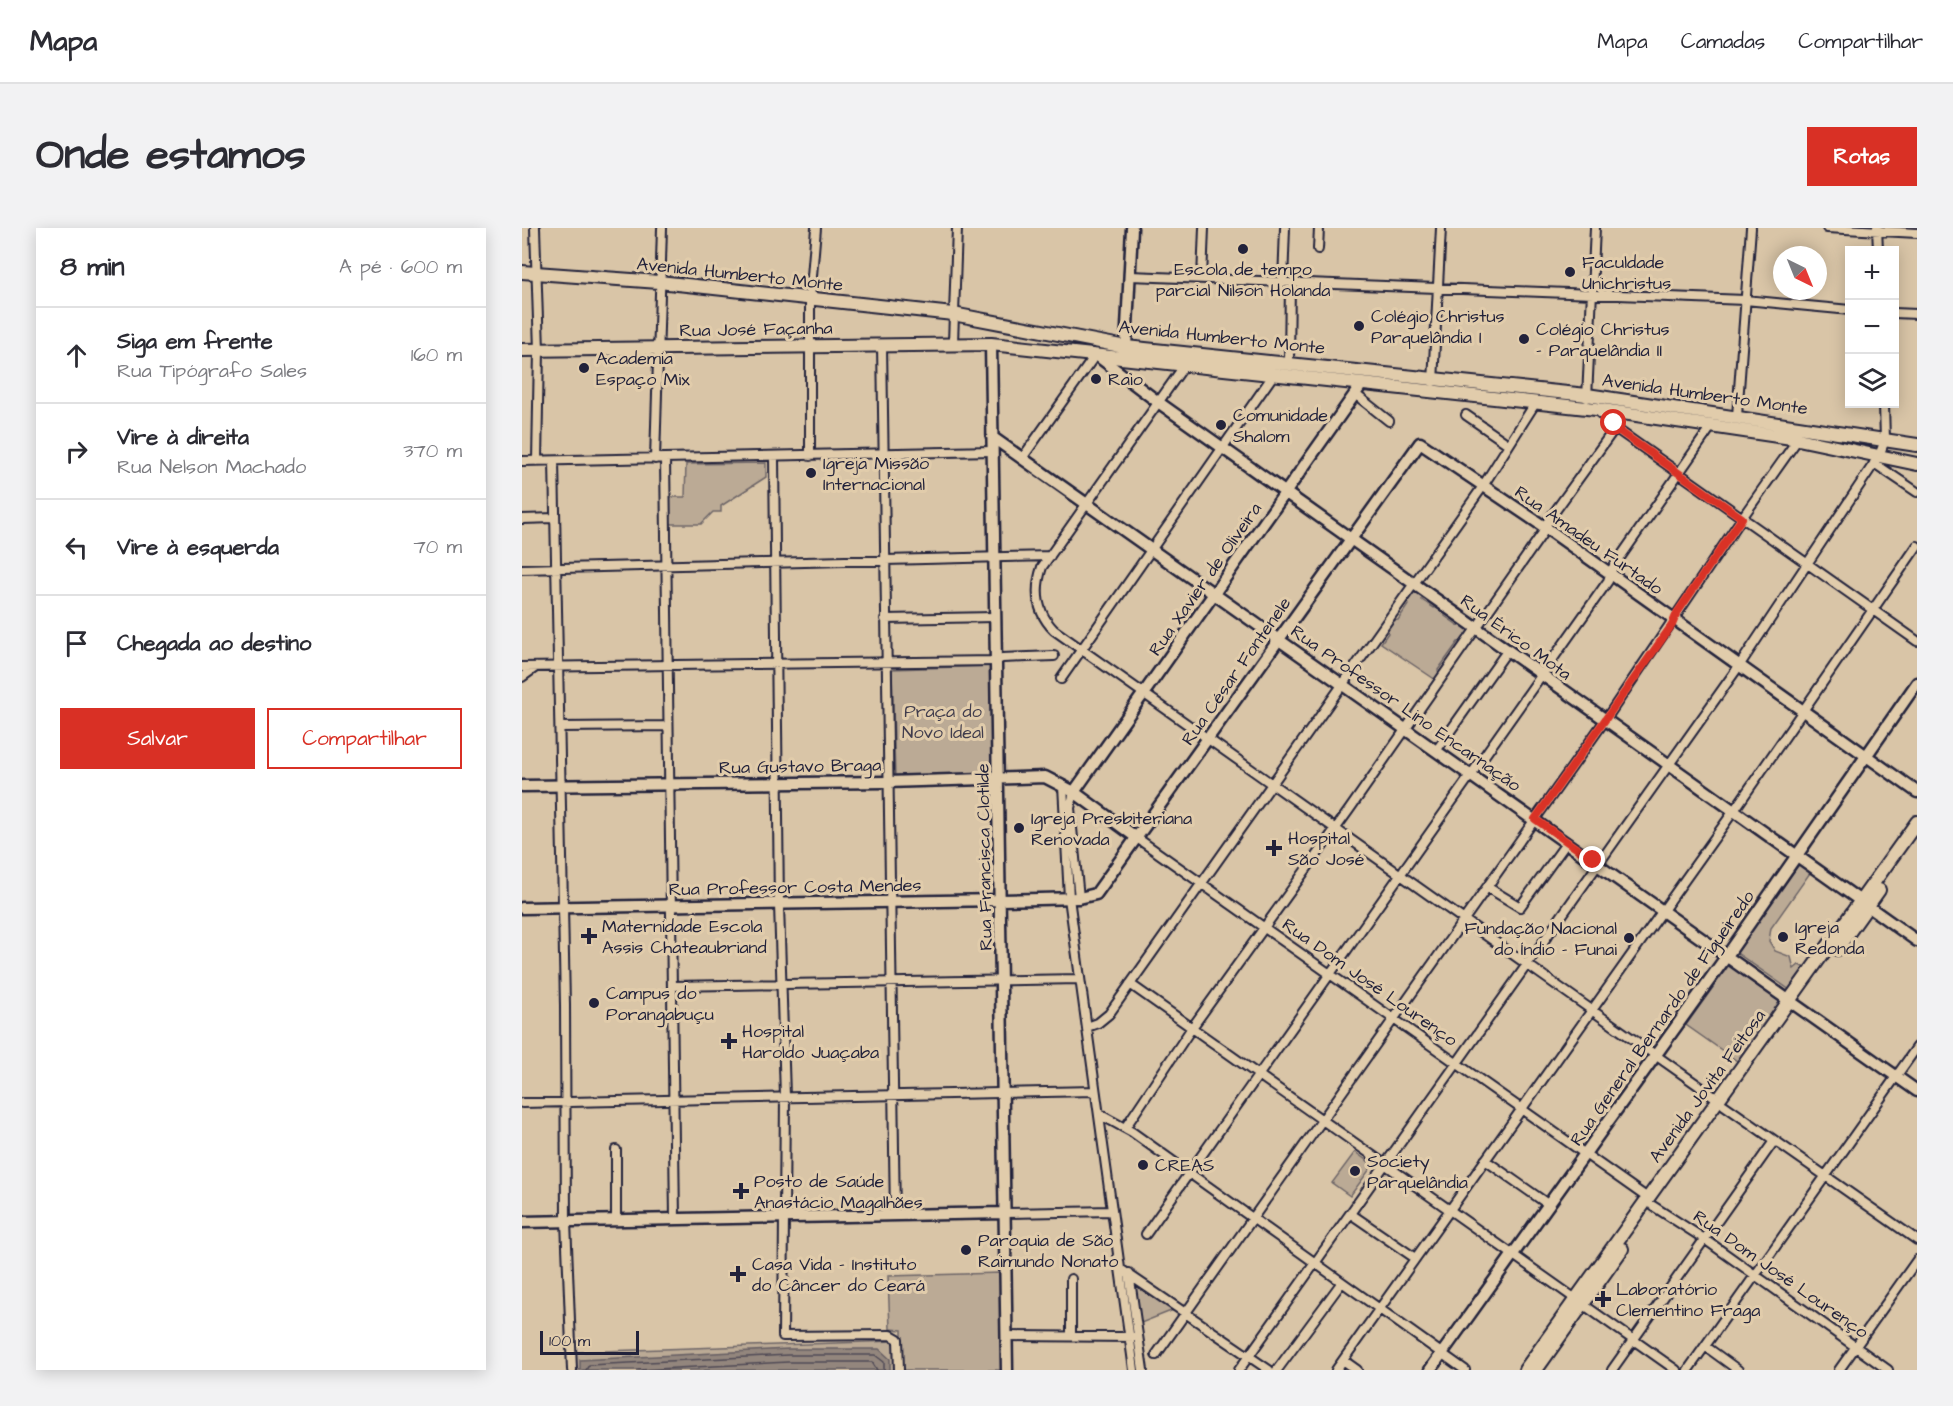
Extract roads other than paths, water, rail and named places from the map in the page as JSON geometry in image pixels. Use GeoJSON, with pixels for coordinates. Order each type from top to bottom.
{"type":"FeatureCollection","features":[{"type":"Feature","properties":{"kind":"main road","name":"Avenida Humberto Monte"},"geometry":{"type":"LineString","coordinates":[[528,272],[659,282],[953,314],[1126,347],[1433,377],[1590,404],[1617,412],[1798,440],[1876,460],[1917,464]]}},
{"type":"Feature","properties":{"kind":"main road","name":"Avenida Humberto Monte"},"geometry":{"type":"LineString","coordinates":[[991,344],[1096,357],[1274,374],[1358,389],[1433,392],[1536,402],[1737,416],[1917,445]]}},
{"type":"Feature","properties":{"kind":"main road","name":"Rua José Façanha"},"geometry":{"type":"LineString","coordinates":[[522,350],[991,344]]}},
{"type":"Feature","properties":{"kind":"main road","name":"Avenida Jovita Feitosa"},"geometry":{"type":"LineString","coordinates":[[1864,905],[1917,822]]}},
{"type":"Feature","properties":{"kind":"main road","name":"Avenida Jovita Feitosa"},"geometry":{"type":"LineString","coordinates":[[1525,1370],[1579,1301],[1864,905],[1917,835]]}},
{"type":"Feature","properties":{"kind":"main road","name":"Avenida Jovita Feitosa"},"geometry":{"type":"LineString","coordinates":[[1536,1370],[1579,1301]]}},
{"type":"Feature","properties":{"kind":"street"},"geometry":{"type":"LineString","coordinates":[[535,228],[528,272],[539,350],[537,461]]}},
{"type":"Feature","properties":{"kind":"street"},"geometry":{"type":"LineString","coordinates":[[655,459],[662,228]]}},
{"type":"Feature","properties":{"kind":"street"},"geometry":{"type":"LineString","coordinates":[[810,456],[810,300],[816,228]]}},
{"type":"Feature","properties":{"kind":"street"},"geometry":{"type":"LineString","coordinates":[[953,343],[957,228]]}},
{"type":"Feature","properties":{"kind":"street"},"geometry":{"type":"LineString","coordinates":[[1126,347],[1132,228]]}},
{"type":"Feature","properties":{"kind":"street"},"geometry":{"type":"LineString","coordinates":[[1202,278],[1204,228]]}},
{"type":"Feature","properties":{"kind":"street"},"geometry":{"type":"LineString","coordinates":[[1286,228],[1289,362]]}},
{"type":"Feature","properties":{"kind":"street"},"geometry":{"type":"LineString","coordinates":[[1318,228],[1318,249]]}},
{"type":"Feature","properties":{"kind":"street"},"geometry":{"type":"LineString","coordinates":[[1433,392],[1441,228]]}},
{"type":"Feature","properties":{"kind":"street"},"geometry":{"type":"LineString","coordinates":[[1595,228],[1591,295],[1590,404],[1615,428],[1917,641]]}},
{"type":"Feature","properties":{"kind":"street"},"geometry":{"type":"LineString","coordinates":[[1737,416],[1751,228]]}},
{"type":"Feature","properties":{"kind":"street"},"geometry":{"type":"LineString","coordinates":[[1827,228],[1917,233]]}},
{"type":"Feature","properties":{"kind":"street"},"geometry":{"type":"LineString","coordinates":[[1877,229],[1878,246]]}},
{"type":"Feature","properties":{"kind":"street"},"geometry":{"type":"LineString","coordinates":[[1130,276],[1745,300],[1845,310]]}},
{"type":"Feature","properties":{"kind":"street"},"geometry":{"type":"LineString","coordinates":[[1899,313],[1917,314]]}},
{"type":"Feature","properties":{"kind":"street"},"geometry":{"type":"LineString","coordinates":[[882,344],[895,1216]]}},
{"type":"Feature","properties":{"kind":"street","name":"Rua Francisca Clotilde"},"geometry":{"type":"LineString","coordinates":[[991,344],[1003,980],[1007,1370]]}},
{"type":"Feature","properties":{"kind":"street"},"geometry":{"type":"LineString","coordinates":[[1023,457],[1096,357]]}},
{"type":"Feature","properties":{"kind":"street","name":"Rua Érico Mota"},"geometry":{"type":"LineString","coordinates":[[1096,357],[1917,941]]}},
{"type":"Feature","properties":{"kind":"street"},"geometry":{"type":"LineString","coordinates":[[1184,366],[1041,567],[1038,579],[1040,612],[1053,630],[1917,1240]]}},
{"type":"Feature","properties":{"kind":"street"},"geometry":{"type":"LineString","coordinates":[[1061,679],[1274,374]]}},
{"type":"Feature","properties":{"kind":"street"},"geometry":{"type":"LineString","coordinates":[[1358,389],[1389,421]]}},
{"type":"Feature","properties":{"kind":"street","name":"Rua Xavier de Oliveira"},"geometry":{"type":"LineString","coordinates":[[1074,792],[1358,389]]}},
{"type":"Feature","properties":{"kind":"street"},"geometry":{"type":"LineString","coordinates":[[1087,1027],[1104,1019],[1130,984],[1414,584],[1483,485],[1536,402]]}},
{"type":"Feature","properties":{"kind":"street"},"geometry":{"type":"LineString","coordinates":[[1239,1370],[1670,766],[1808,564],[1876,460],[1885,440],[1884,408]]}},
{"type":"Feature","properties":{"kind":"street"},"geometry":{"type":"LineString","coordinates":[[1125,1128],[1191,1029],[1336,829],[1615,428],[1617,412]]}},
{"type":"Feature","properties":{"kind":"street"},"geometry":{"type":"LineString","coordinates":[[1466,415],[1508,444]]}},
{"type":"Feature","properties":{"kind":"street"},"geometry":{"type":"LineString","coordinates":[[1146,1234],[1541,675],[1711,427]]}},
{"type":"Feature","properties":{"kind":"street","name":"Rua Professor Lino Encarnação"},"geometry":{"type":"LineString","coordinates":[[992,437],[1917,1091]]}},
{"type":"Feature","properties":{"kind":"street"},"geometry":{"type":"LineString","coordinates":[[1156,1355],[1392,1018],[1605,720],[1742,518],[1798,440]]}},
{"type":"Feature","properties":{"kind":"street","name":"Rua Amadeu Furtado"},"geometry":{"type":"LineString","coordinates":[[1418,444],[1424,444],[1544,527],[1917,792]]}},
{"type":"Feature","properties":{"kind":"street","name":"Rua César Fontenele"},"geometry":{"type":"LineString","coordinates":[[1074,898],[1092,897],[1101,891],[1349,538],[1418,444]]}},
{"type":"Feature","properties":{"kind":"street"},"geometry":{"type":"LineString","coordinates":[[522,461],[774,458],[993,451]]}},
{"type":"Feature","properties":{"kind":"street"},"geometry":{"type":"LineString","coordinates":[[774,458],[779,905],[785,1096],[783,1336],[895,1336],[899,1344],[899,1370]]}},
{"type":"Feature","properties":{"kind":"street"},"geometry":{"type":"LineString","coordinates":[[665,459],[670,905],[676,1099],[675,1219]]}},
{"type":"Feature","properties":{"kind":"street"},"geometry":{"type":"LineString","coordinates":[[1876,460],[1917,492]]}},
{"type":"Feature","properties":{"kind":"street"},"geometry":{"type":"LineString","coordinates":[[554,461],[560,666],[566,1221],[572,1370]]}},
{"type":"Feature","properties":{"kind":"street"},"geometry":{"type":"LineString","coordinates":[[522,519],[555,518]]}},
{"type":"Feature","properties":{"kind":"street"},"geometry":{"type":"LineString","coordinates":[[1336,1370],[1733,812],[1917,546]]}},
{"type":"Feature","properties":{"kind":"street"},"geometry":{"type":"LineString","coordinates":[[522,569],[1050,556]]}},
{"type":"Feature","properties":{"kind":"street"},"geometry":{"type":"LineString","coordinates":[[885,620],[995,617]]}},
{"type":"Feature","properties":{"kind":"street"},"geometry":{"type":"LineString","coordinates":[[1436,751],[1507,651]]}},
{"type":"Feature","properties":{"kind":"street"},"geometry":{"type":"LineString","coordinates":[[522,667],[667,667],[996,661],[1002,658],[1054,656]]}},
{"type":"Feature","properties":{"kind":"street"},"geometry":{"type":"LineString","coordinates":[[522,677],[536,667]]}},
{"type":"Feature","properties":{"kind":"street","name":"Rua General Bernardo de Figueiredo"},"geometry":{"type":"LineString","coordinates":[[1430,1370],[1727,956],[1917,682]]}},
{"type":"Feature","properties":{"kind":"street"},"geometry":{"type":"LineString","coordinates":[[560,727],[667,726]]}},
{"type":"Feature","properties":{"kind":"street","name":"Rua Gustavo Braga"},"geometry":{"type":"LineString","coordinates":[[522,786],[778,784],[1046,777],[1074,792]]}},
{"type":"Feature","properties":{"kind":"street"},"geometry":{"type":"LineString","coordinates":[[1063,785],[1068,818],[1080,980],[1119,1268],[1133,1337],[1143,1370]]}},
{"type":"Feature","properties":{"kind":"street"},"geometry":{"type":"LineString","coordinates":[[1068,818],[1074,792]]}},
{"type":"Feature","properties":{"kind":"street","name":"Rua Dom José Lourenço"},"geometry":{"type":"LineString","coordinates":[[1074,792],[1888,1370]]}},
{"type":"Feature","properties":{"kind":"street"},"geometry":{"type":"LineString","coordinates":[[1487,886],[1520,907],[1567,842]]}},
{"type":"Feature","properties":{"kind":"street","name":"Rua Professor Costa Mendes"},"geometry":{"type":"LineString","coordinates":[[522,908],[1074,898]]}},
{"type":"Feature","properties":{"kind":"street"},"geometry":{"type":"LineString","coordinates":[[672,987],[1080,980]]}},
{"type":"Feature","properties":{"kind":"street"},"geometry":{"type":"LineString","coordinates":[[1130,984],[1256,1076],[1322,1120],[1676,1370]]}},
{"type":"Feature","properties":{"kind":"street"},"geometry":{"type":"LineString","coordinates":[[1688,1370],[1917,1047]]}},
{"type":"Feature","properties":{"kind":"street"},"geometry":{"type":"LineString","coordinates":[[522,1102],[1095,1091]]}},
{"type":"Feature","properties":{"kind":"street"},"geometry":{"type":"LineString","coordinates":[[1099,1114],[1125,1128],[1254,1218],[1465,1370]]}},
{"type":"Feature","properties":{"kind":"street"},"geometry":{"type":"LineString","coordinates":[[1611,1370],[1706,1240],[1774,1141]]}},
{"type":"Feature","properties":{"kind":"street"},"geometry":{"type":"LineString","coordinates":[[615,1220],[616,1150]]}},
{"type":"Feature","properties":{"kind":"street"},"geometry":{"type":"LineString","coordinates":[[1485,1160],[1549,1205]]}},
{"type":"Feature","properties":{"kind":"street"},"geometry":{"type":"LineString","coordinates":[[522,1222],[1112,1211]]}},
{"type":"Feature","properties":{"kind":"street"},"geometry":{"type":"LineString","coordinates":[[1351,1214],[1415,1258]]}},
{"type":"Feature","properties":{"kind":"street"},"geometry":{"type":"LineString","coordinates":[[1839,1370],[1917,1260]]}},
{"type":"Feature","properties":{"kind":"street"},"geometry":{"type":"LineString","coordinates":[[1119,1268],[1187,1311],[1269,1370]]}},
{"type":"Feature","properties":{"kind":"street"},"geometry":{"type":"LineString","coordinates":[[1129,1274],[1134,1370]]}},
{"type":"Feature","properties":{"kind":"street"},"geometry":{"type":"LineString","coordinates":[[1071,1280],[1071,1335]]}},
{"type":"Feature","properties":{"kind":"street"},"geometry":{"type":"LineString","coordinates":[[1277,1370],[1342,1282]]}},
{"type":"Feature","properties":{"kind":"street"},"geometry":{"type":"LineString","coordinates":[[1007,1336],[1133,1337]]}},
{"type":"Feature","properties":{"kind":"street"},"geometry":{"type":"LineString","coordinates":[[1705,1346],[1738,1370]]}},
{"type":"Feature","properties":{"kind":"street"},"geometry":{"type":"LineString","coordinates":[[1343,1360],[1357,1370]]}},
{"type":"Feature","properties":{"kind":"water"},"geometry":{"type":"Polygon","coordinates":[[[788,1349],[879,1349],[890,1359],[890,1370],[580,1370],[580,1360],[788,1349]]]}},
{"type":"Feature","properties":{"kind":"place","name":"Escola de tempo parcial Nilson Holanda"},"geometry":{"type":"Point","coordinates":[1243,249]}},
{"type":"Feature","properties":{"kind":"place","name":"Faculdade Unichristus"},"geometry":{"type":"Point","coordinates":[1570,272]}},
{"type":"Feature","properties":{"kind":"place","name":"Colégio Christus Parquelândia I"},"geometry":{"type":"Point","coordinates":[1359,326]}},
{"type":"Feature","properties":{"kind":"place","name":"Colégio Christus - Parquelândia II"},"geometry":{"type":"Point","coordinates":[1524,339]}},
{"type":"Feature","properties":{"kind":"place","name":"Academia Espaço Mix"},"geometry":{"type":"Point","coordinates":[584,368]}},
{"type":"Feature","properties":{"kind":"place","name":"Raio"},"geometry":{"type":"Point","coordinates":[1096,379]}},
{"type":"Feature","properties":{"kind":"place","name":"Comunidade Shalom"},"geometry":{"type":"Point","coordinates":[1221,425]}},
{"type":"Feature","properties":{"kind":"place","name":"Igreja Missão Internacional"},"geometry":{"type":"Point","coordinates":[811,473]}},
{"type":"Feature","properties":{"kind":"place","name":"Igreja Presbiteriana Renovada"},"geometry":{"type":"Point","coordinates":[1019,828]}},
{"type":"Feature","properties":{"kind":"place","name":"Hospital São José"},"geometry":{"type":"Point","coordinates":[1274,848]}},
{"type":"Feature","properties":{"kind":"place","name":"Maternidade Escola Assis Chateaubriand"},"geometry":{"type":"Point","coordinates":[589,936]}},
{"type":"Feature","properties":{"kind":"place","name":"Igreja Redonda"},"geometry":{"type":"Point","coordinates":[1783,937]}},
{"type":"Feature","properties":{"kind":"place","name":"Fundação Nacional do Índio - Funai"},"geometry":{"type":"Point","coordinates":[1629,938]}},
{"type":"Feature","properties":{"kind":"place","name":"Campus do Porangabuçu"},"geometry":{"type":"Point","coordinates":[594,1003]}},
{"type":"Feature","properties":{"kind":"place","name":"Hospital Haroldo Juaçaba"},"geometry":{"type":"Point","coordinates":[729,1041]}},
{"type":"Feature","properties":{"kind":"place","name":"CREAS"},"geometry":{"type":"Point","coordinates":[1143,1165]}},
{"type":"Feature","properties":{"kind":"place","name":"Society Parquelândia"},"geometry":{"type":"Point","coordinates":[1355,1171]}},
{"type":"Feature","properties":{"kind":"place","name":"Posto de Saúde Anastácio Magalhães"},"geometry":{"type":"Point","coordinates":[741,1191]}},
{"type":"Feature","properties":{"kind":"place","name":"Paroquia de São Raimundo Nonato"},"geometry":{"type":"Point","coordinates":[966,1250]}},
{"type":"Feature","properties":{"kind":"place","name":"Casa Vida - Instituto do Câncer do Ceará"},"geometry":{"type":"Point","coordinates":[738,1274]}},
{"type":"Feature","properties":{"kind":"place","name":"Laboratório Clementino Fraga"},"geometry":{"type":"Point","coordinates":[1603,1299]}},
{"type":"Feature","properties":{"kind":"park label","name":"Praça do Novo Ideal"},"geometry":{"type":"Point","coordinates":[943,721]}}]}
